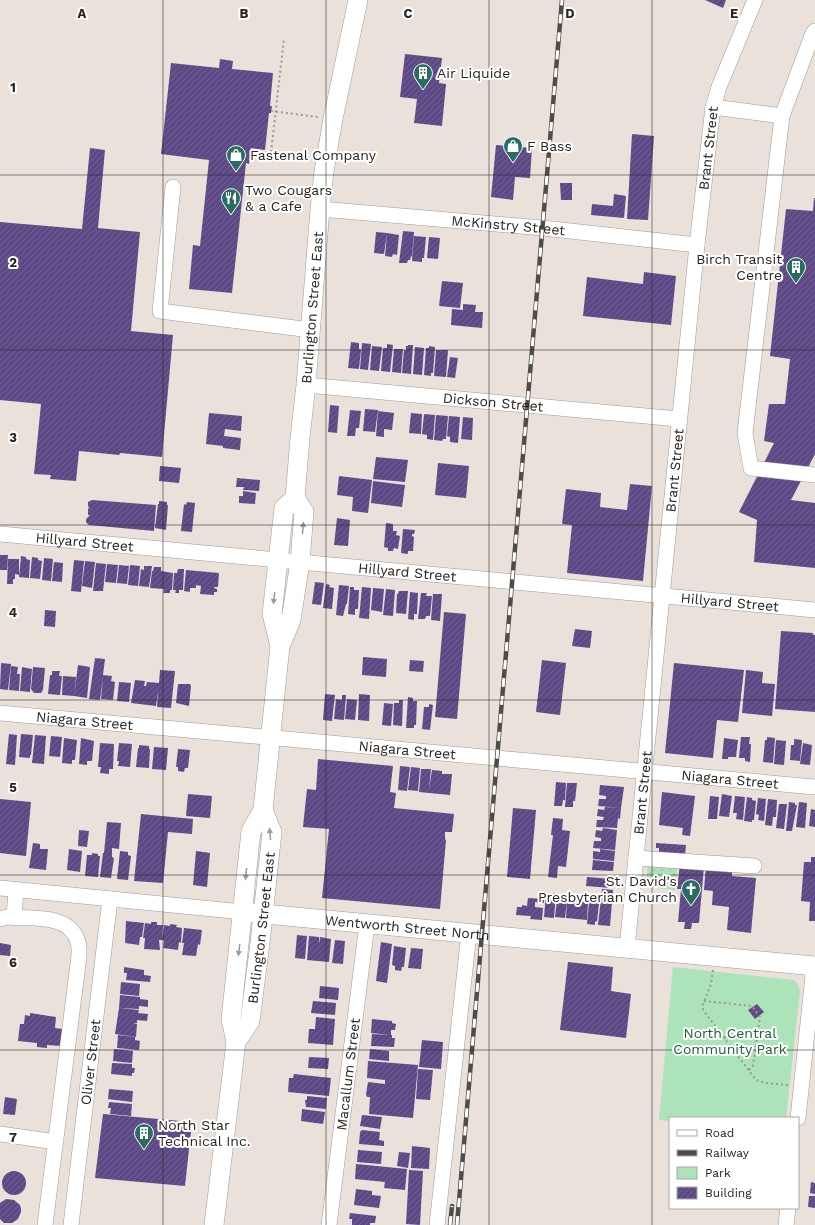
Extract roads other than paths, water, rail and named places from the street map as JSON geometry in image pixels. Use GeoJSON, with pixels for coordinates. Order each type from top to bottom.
{"type":"FeatureCollection","features":[{"type":"Feature","properties":{"kind":"main road","name":"Burlington Street East"},"geometry":{"type":"LineString","coordinates":[[214,1225],[236,1042],[230,1019],[251,831],[263,810],[280,646],[291,620],[300,562],[304,512],[295,498],[324,171],[333,119],[358,0]]}},
{"type":"Feature","properties":{"kind":"main road","name":"Burlington Street East"},"geometry":{"type":"LineString","coordinates":[[280,646],[272,614],[284,508],[295,498]]}},
{"type":"Feature","properties":{"kind":"main road","name":"Burlington Street East"},"geometry":{"type":"LineString","coordinates":[[236,1042],[250,1021],[263,914],[272,832],[263,810]]}},
{"type":"Feature","properties":{"kind":"main road","name":"Wentworth Street North"},"geometry":{"type":"LineString","coordinates":[[243,912],[814,966]]}},
{"type":"Feature","properties":{"kind":"street","name":"Brant Street"},"geometry":{"type":"LineString","coordinates":[[627,948],[663,596],[679,419],[713,107],[719,87],[754,0]]}},
{"type":"Feature","properties":{"kind":"street"},"geometry":{"type":"LineString","coordinates":[[815,31],[812,33],[782,116],[745,433],[751,468],[815,475]]}},
{"type":"Feature","properties":{"kind":"street"},"geometry":{"type":"LineString","coordinates":[[713,107],[782,116]]}},
{"type":"Feature","properties":{"kind":"street"},"geometry":{"type":"LineString","coordinates":[[173,187],[160,311],[311,330]]}},
{"type":"Feature","properties":{"kind":"street","name":"McKinstry Street"},"geometry":{"type":"LineString","coordinates":[[320,209],[543,228],[697,245]]}},
{"type":"Feature","properties":{"kind":"street","name":"Dickson Street"},"geometry":{"type":"LineString","coordinates":[[306,385],[679,419]]}},
{"type":"Feature","properties":{"kind":"street","name":"Hillyard Street"},"geometry":{"type":"LineString","coordinates":[[0,534],[815,610]]}},
{"type":"Feature","properties":{"kind":"street","name":"Niagara Street"},"geometry":{"type":"LineString","coordinates":[[0,713],[815,787]]}},
{"type":"Feature","properties":{"kind":"street"},"geometry":{"type":"LineString","coordinates":[[636,858],[754,866]]}},
{"type":"Feature","properties":{"kind":"street","name":"Wentworth Street North"},"geometry":{"type":"LineString","coordinates":[[0,888],[243,912]]}},
{"type":"Feature","properties":{"kind":"street"},"geometry":{"type":"LineString","coordinates":[[16,890],[7,918],[49,919],[59,922],[67,926],[78,942],[78,964],[45,1225]]}},
{"type":"Feature","properties":{"kind":"street","name":"Oliver Street"},"geometry":{"type":"LineString","coordinates":[[71,1225],[110,899]]}},
{"type":"Feature","properties":{"kind":"street","name":"Macallum Street"},"geometry":{"type":"LineString","coordinates":[[329,1225],[367,924]]}},
{"type":"Feature","properties":{"kind":"street"},"geometry":{"type":"LineString","coordinates":[[437,1225],[469,933]]}},
{"type":"Feature","properties":{"kind":"street"},"geometry":{"type":"LineString","coordinates":[[798,1117],[801,1086],[810,1046],[814,966]]}},
{"type":"Feature","properties":{"kind":"street"},"geometry":{"type":"LineString","coordinates":[[66,1064],[90,1068]]}},
{"type":"Feature","properties":{"kind":"street"},"geometry":{"type":"LineString","coordinates":[[0,1134],[56,1142]]}},
{"type":"Feature","properties":{"kind":"street"},"geometry":{"type":"LineString","coordinates":[[788,1209],[789,1225]]}},
{"type":"Feature","properties":{"kind":"railway"},"geometry":{"type":"LineString","coordinates":[[457,1225],[562,0]]}},
{"type":"Feature","properties":{"kind":"railway"},"geometry":{"type":"LineString","coordinates":[[450,1225],[452,1206]]}},
{"type":"Feature","properties":{"kind":"place","name":"Air Liquide"},"geometry":{"type":"Point","coordinates":[423,90]}},
{"type":"Feature","properties":{"kind":"place","name":"F Bass"},"geometry":{"type":"Point","coordinates":[513,163]}},
{"type":"Feature","properties":{"kind":"place","name":"Fastenal Company"},"geometry":{"type":"Point","coordinates":[236,172]}},
{"type":"Feature","properties":{"kind":"place","name":"Two Cougars & a Cafe"},"geometry":{"type":"Point","coordinates":[231,215]}},
{"type":"Feature","properties":{"kind":"place","name":"Birch Transit Centre"},"geometry":{"type":"Point","coordinates":[796,284]}},
{"type":"Feature","properties":{"kind":"place","name":"St. David's Presbyterian Church"},"geometry":{"type":"Point","coordinates":[691,906]}},
{"type":"Feature","properties":{"kind":"place","name":"North Star Technical Inc."},"geometry":{"type":"Point","coordinates":[144,1150]}},
{"type":"Feature","properties":{"kind":"park label","name":"North Central Community Park"},"geometry":{"type":"Point","coordinates":[730,1042]}}]}
